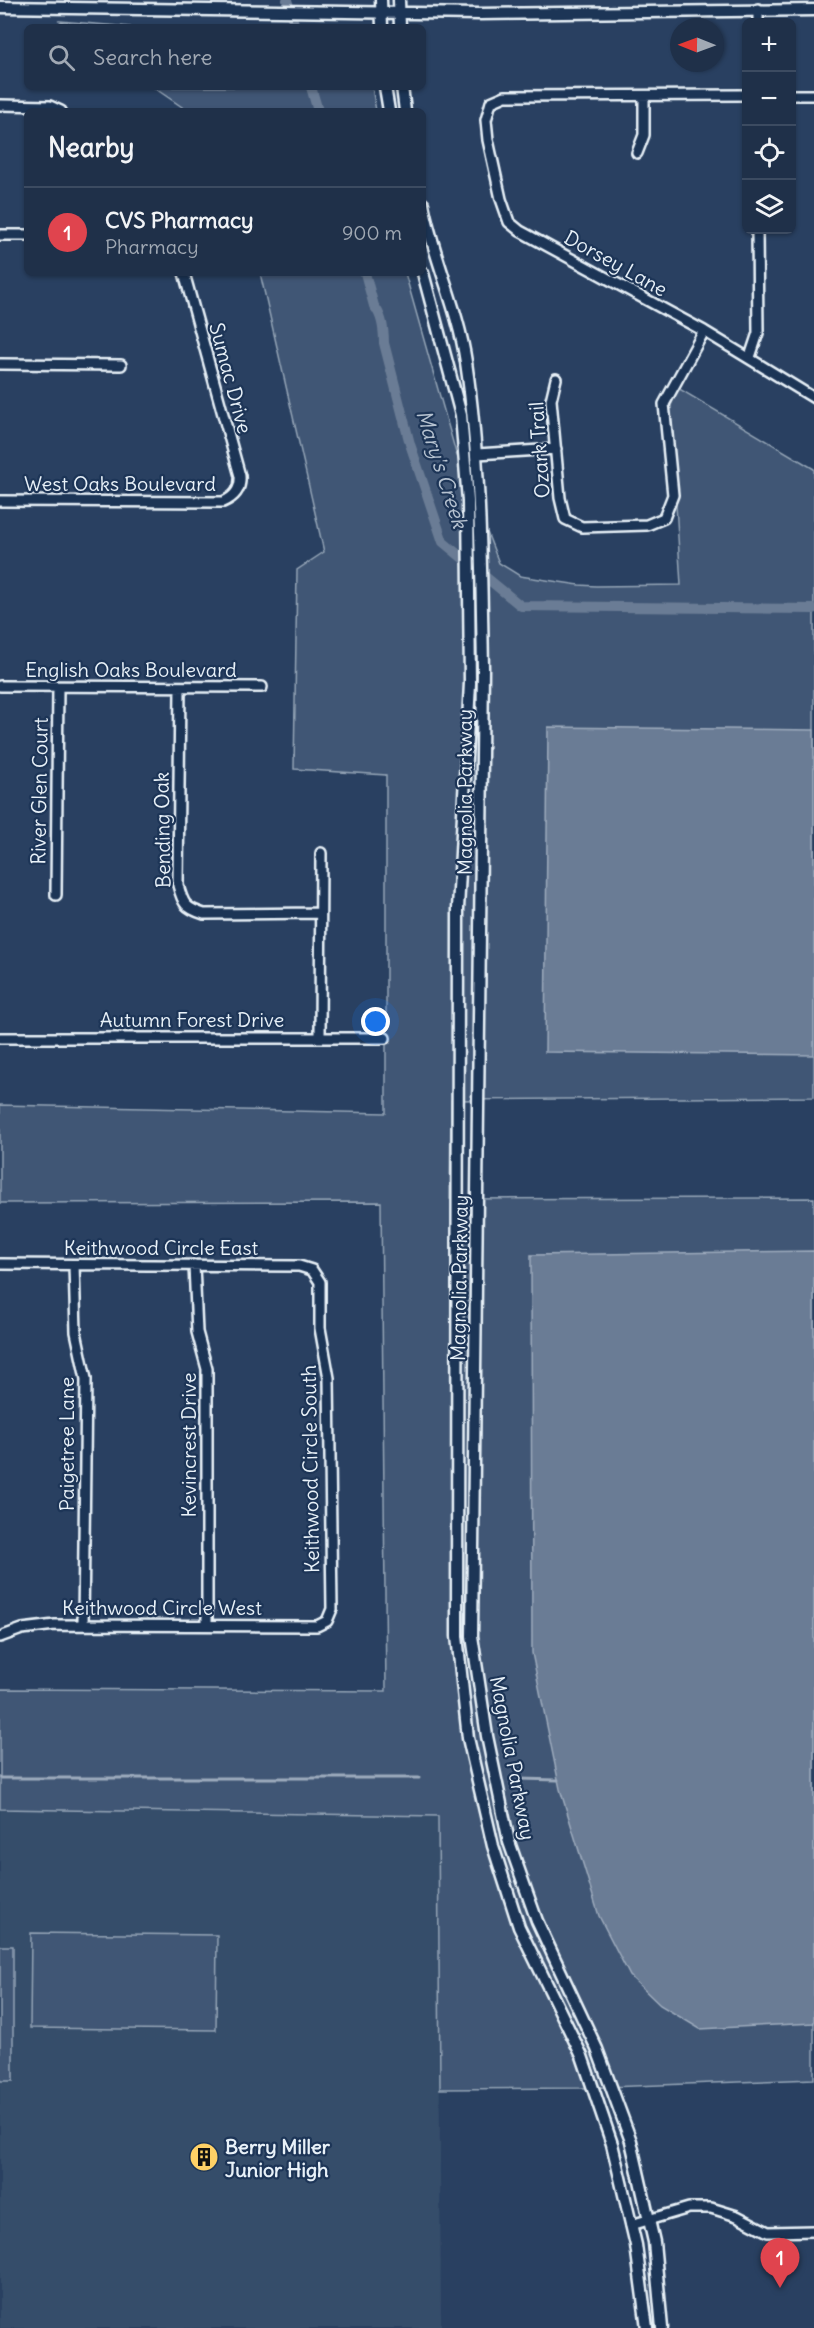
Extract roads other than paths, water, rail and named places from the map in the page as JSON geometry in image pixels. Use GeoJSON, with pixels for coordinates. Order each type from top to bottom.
{"type":"FeatureCollection","features":[{"type":"Feature","properties":{"kind":"street"},"geometry":{"type":"LineString","coordinates":[[381,0],[382,24]]}},
{"type":"Feature","properties":{"kind":"street"},"geometry":{"type":"LineString","coordinates":[[399,0],[400,24]]}},
{"type":"Feature","properties":{"kind":"street"},"geometry":{"type":"LineString","coordinates":[[0,7],[479,14],[814,10]]}},
{"type":"Feature","properties":{"kind":"street"},"geometry":{"type":"LineString","coordinates":[[758,9],[758,18]]}},
{"type":"Feature","properties":{"kind":"street"},"geometry":{"type":"LineString","coordinates":[[385,90],[388,108]]}},
{"type":"Feature","properties":{"kind":"street"},"geometry":{"type":"LineString","coordinates":[[402,90],[405,108]]}},
{"type":"Feature","properties":{"kind":"street"},"geometry":{"type":"LineString","coordinates":[[637,153],[644,135],[644,97],[742,95]]}},
{"type":"Feature","properties":{"kind":"street"},"geometry":{"type":"LineString","coordinates":[[796,95],[814,95]]}},
{"type":"Feature","properties":{"kind":"street","name":"Dorsey Lane"},"geometry":{"type":"LineString","coordinates":[[644,97],[505,96],[491,102],[486,120],[488,140],[501,199],[509,222],[520,231],[750,357],[814,398]]}},
{"type":"Feature","properties":{"kind":"street"},"geometry":{"type":"LineString","coordinates":[[0,105],[54,108]]}},
{"type":"Feature","properties":{"kind":"street","name":"Magnolia Parkway"},"geometry":{"type":"LineString","coordinates":[[426,214],[451,298],[466,360],[477,454],[481,520],[478,1223],[472,1636],[487,1736],[509,1842],[537,1921],[597,2049],[631,2142],[654,2242],[662,2328]]}},
{"type":"Feature","properties":{"kind":"street"},"geometry":{"type":"LineString","coordinates":[[750,357],[758,333],[757,234]]}},
{"type":"Feature","properties":{"kind":"street"},"geometry":{"type":"LineString","coordinates":[[0,235],[24,235]]}},
{"type":"Feature","properties":{"kind":"street","name":"Sumac Drive"},"geometry":{"type":"LineString","coordinates":[[185,276],[240,476],[237,492]]}},
{"type":"Feature","properties":{"kind":"street","name":"Magnolia Parkway"},"geometry":{"type":"LineString","coordinates":[[424,276],[461,415],[468,523],[470,683],[458,909],[457,1636],[459,1656],[468,1738],[493,1845],[519,1927],[582,2056],[612,2144],[636,2245],[647,2328]]}},
{"type":"Feature","properties":{"kind":"street","name":"Ozark Trail"},"geometry":{"type":"LineString","coordinates":[[556,379],[551,400],[560,498],[565,519],[582,527],[646,525],[664,518],[673,495],[664,404],[704,331]]}},
{"type":"Feature","properties":{"kind":"street"},"geometry":{"type":"LineString","coordinates":[[0,364],[121,365]]}},
{"type":"Feature","properties":{"kind":"street"},"geometry":{"type":"LineString","coordinates":[[477,454],[556,449]]}},
{"type":"Feature","properties":{"kind":"street","name":"West Oaks Boulevard"},"geometry":{"type":"LineString","coordinates":[[0,501],[223,502],[237,492]]}},
{"type":"Feature","properties":{"kind":"street","name":"English Oaks Boulevard"},"geometry":{"type":"LineString","coordinates":[[0,686],[262,687]]}},
{"type":"Feature","properties":{"kind":"street","name":"River Glen Court"},"geometry":{"type":"LineString","coordinates":[[56,895],[58,687]]}},
{"type":"Feature","properties":{"kind":"street","name":"Bending Oak"},"geometry":{"type":"LineString","coordinates":[[180,687],[178,885],[182,900],[190,909],[204,914],[320,914]]}},
{"type":"Feature","properties":{"kind":"street"},"geometry":{"type":"LineString","coordinates":[[320,1037],[321,853]]}},
{"type":"Feature","properties":{"kind":"street","name":"Autumn Forest Drive"},"geometry":{"type":"LineString","coordinates":[[0,1038],[385,1038]]}},
{"type":"Feature","properties":{"kind":"street"},"geometry":{"type":"LineString","coordinates":[[458,1038],[479,1038]]}},
{"type":"Feature","properties":{"kind":"street"},"geometry":{"type":"LineString","coordinates":[[457,1223],[478,1223]]}},
{"type":"Feature","properties":{"kind":"street","name":"Keithwood Circle East"},"geometry":{"type":"LineString","coordinates":[[0,1264],[299,1266],[312,1270],[318,1277]]}},
{"type":"Feature","properties":{"kind":"street","name":"Paigetree Lane"},"geometry":{"type":"LineString","coordinates":[[74,1264],[76,1332],[86,1379],[83,1625]]}},
{"type":"Feature","properties":{"kind":"street","name":"Kevincrest Drive"},"geometry":{"type":"LineString","coordinates":[[194,1265],[197,1332],[207,1369],[207,1625]]}},
{"type":"Feature","properties":{"kind":"street","name":"Keithwood Circle South"},"geometry":{"type":"LineString","coordinates":[[318,1277],[320,1328],[329,1378],[332,1609],[331,1616],[324,1623]]}},
{"type":"Feature","properties":{"kind":"street","name":"Keithwood Circle West"},"geometry":{"type":"LineString","coordinates":[[0,1637],[41,1625],[318,1626],[324,1623]]}},
{"type":"Feature","properties":{"kind":"street"},"geometry":{"type":"LineString","coordinates":[[459,1656],[475,1654]]}},
{"type":"Feature","properties":{"kind":"street"},"geometry":{"type":"LineString","coordinates":[[501,1872],[518,1866]]}},
{"type":"Feature","properties":{"kind":"street"},"geometry":{"type":"LineString","coordinates":[[631,2225],[689,2208],[711,2208],[737,2216],[768,2232],[814,2231]]}},
{"type":"Feature","properties":{"kind":"waterway","name":"Mary's Creek"},"geometry":{"type":"LineString","coordinates":[[287,0],[294,24]]}},
{"type":"Feature","properties":{"kind":"waterway","name":"Mary's Creek"},"geometry":{"type":"LineString","coordinates":[[312,90],[317,108]]}},
{"type":"Feature","properties":{"kind":"waterway","name":"Mary's Creek"},"geometry":{"type":"LineString","coordinates":[[366,276],[374,306],[382,323],[384,343],[410,444],[443,542],[521,606],[814,609]]}},
{"type":"Feature","properties":{"kind":"waterway"},"geometry":{"type":"LineString","coordinates":[[0,1778],[419,1778]]}},
{"type":"Feature","properties":{"kind":"waterway"},"geometry":{"type":"LineString","coordinates":[[519,1779],[558,1780]]}},
{"type":"Feature","properties":{"kind":"place","name":"Berry Miller Junior High"},"geometry":{"type":"Point","coordinates":[204,2157]}},
{"type":"Feature","properties":{"kind":"place","name":"CVS Pharmacy"},"geometry":{"type":"Point","coordinates":[780,2288]}}]}
